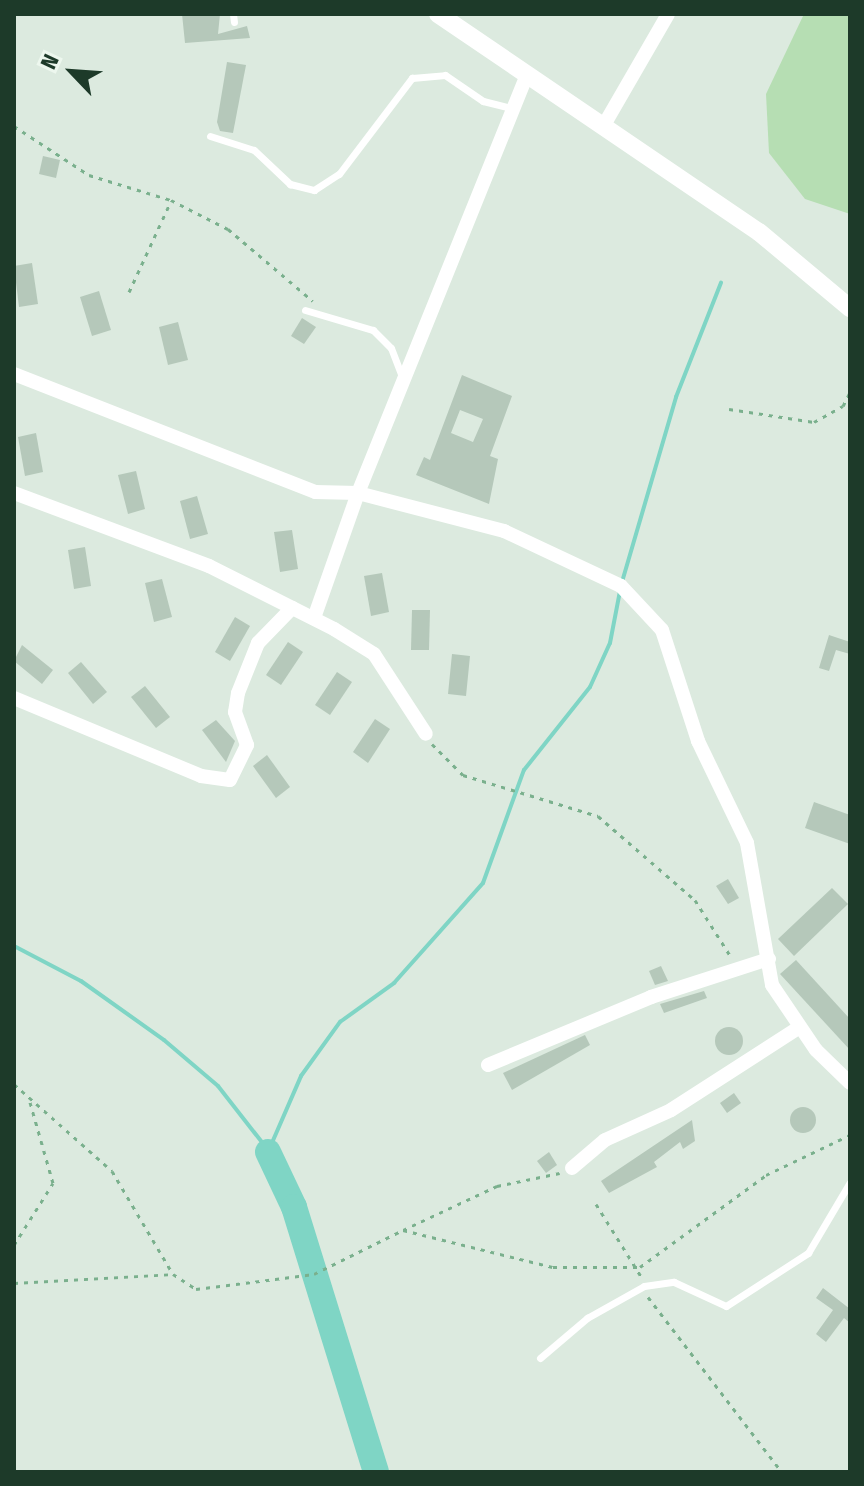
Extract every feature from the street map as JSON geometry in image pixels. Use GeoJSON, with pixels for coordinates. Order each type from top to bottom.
{"type":"FeatureCollection","features":[{"type":"Feature","properties":{"kind":"street"},"geometry":{"type":"LineString","coordinates":[[438,14],[759,232],[850,308]]}},
{"type":"Feature","properties":{"kind":"street"},"geometry":{"type":"LineString","coordinates":[[604,125],[668,14]]}},
{"type":"Feature","properties":{"kind":"street"},"geometry":{"type":"LineString","coordinates":[[314,618],[358,493],[406,385],[527,75]]}},
{"type":"Feature","properties":{"kind":"street"},"geometry":{"type":"LineString","coordinates":[[14,374],[315,492],[358,493],[431,508],[579,561],[645,608],[662,630],[689,694],[698,741],[747,843],[772,985],[800,1027],[850,1083]]}},
{"type":"Feature","properties":{"kind":"street"},"geometry":{"type":"LineString","coordinates":[[14,493],[209,566],[314,618],[374,654],[426,734]]}},
{"type":"Feature","properties":{"kind":"street"},"geometry":{"type":"LineString","coordinates":[[14,698],[201,776],[230,780],[247,745],[235,712],[238,693],[258,643],[292,608]]}},
{"type":"Feature","properties":{"kind":"street"},"geometry":{"type":"LineString","coordinates":[[488,1065],[651,997],[769,959]]}},
{"type":"Feature","properties":{"kind":"street"},"geometry":{"type":"LineString","coordinates":[[572,1168],[605,1140],[671,1110],[800,1027]]}},
{"type":"Feature","properties":{"kind":"lane"},"geometry":{"type":"LineString","coordinates":[[210,136],[254,150],[290,184],[314,190],[339,174],[412,78],[445,75],[483,101],[514,109]]}},
{"type":"Feature","properties":{"kind":"lane"},"geometry":{"type":"LineString","coordinates":[[305,310],[322,313],[382,336],[406,385]]}},
{"type":"Feature","properties":{"kind":"lane"},"geometry":{"type":"LineString","coordinates":[[540,1358],[587,1318],[644,1286],[674,1282],[726,1306],[808,1253],[850,1182]]}},
{"type":"Feature","properties":{"kind":"path"},"geometry":{"type":"LineString","coordinates":[[14,126],[89,175],[171,200],[228,229],[303,288],[322,313]]}},
{"type":"Feature","properties":{"kind":"path"},"geometry":{"type":"LineString","coordinates":[[129,292],[171,200]]}},
{"type":"Feature","properties":{"kind":"path"},"geometry":{"type":"LineString","coordinates":[[729,409],[814,422],[843,406],[850,392]]}},
{"type":"Feature","properties":{"kind":"path"},"geometry":{"type":"LineString","coordinates":[[426,734],[463,775],[598,816],[695,900],[725,953],[751,966]]}},
{"type":"Feature","properties":{"kind":"path"},"geometry":{"type":"LineString","coordinates":[[14,1084],[30,1102],[112,1171],[173,1274],[196,1289],[314,1274],[497,1186],[572,1168]]}},
{"type":"Feature","properties":{"kind":"path"},"geometry":{"type":"LineString","coordinates":[[14,1245],[53,1183],[30,1102]]}},
{"type":"Feature","properties":{"kind":"path"},"geometry":{"type":"LineString","coordinates":[[403,1230],[553,1267],[640,1267],[766,1175],[850,1135]]}},
{"type":"Feature","properties":{"kind":"path"},"geometry":{"type":"LineString","coordinates":[[596,1204],[640,1267],[644,1286],[671,1334],[782,1472]]}},
{"type":"Feature","properties":{"kind":"path"},"geometry":{"type":"LineString","coordinates":[[14,1283],[173,1274]]}},
{"type":"Feature","properties":{"kind":"green space"},"geometry":{"type":"Polygon","coordinates":[[[804,14],[850,14],[850,214],[805,199],[769,153],[766,94],[804,14]]]}},
{"type":"Feature","properties":{"kind":"building"},"geometry":{"type":"Polygon","coordinates":[[[182,14],[220,14],[218,34],[247,26],[250,38],[185,43],[182,14]]]}},
{"type":"Feature","properties":{"kind":"building"},"geometry":{"type":"Polygon","coordinates":[[[227,62],[246,65],[233,133],[220,131],[217,122],[227,62]]]}},
{"type":"Feature","properties":{"kind":"building"},"geometry":{"type":"Polygon","coordinates":[[[43,156],[60,160],[56,178],[39,174],[43,156]]]}},
{"type":"Feature","properties":{"kind":"building"},"geometry":{"type":"Polygon","coordinates":[[[32,263],[38,304],[19,307],[14,266],[32,263]]]}},
{"type":"Feature","properties":{"kind":"building"},"geometry":{"type":"Polygon","coordinates":[[[99,291],[111,330],[92,336],[80,297],[99,291]]]}},
{"type":"Feature","properties":{"kind":"building"},"geometry":{"type":"Polygon","coordinates":[[[302,318],[316,327],[304,344],[291,336],[302,318]]]}},
{"type":"Feature","properties":{"kind":"building"},"geometry":{"type":"Polygon","coordinates":[[[178,322],[188,360],[168,365],[159,327],[178,322]]]}},
{"type":"Feature","properties":{"kind":"building"},"geometry":{"type":"Polygon","coordinates":[[[462,375],[512,396],[490,456],[498,459],[489,504],[416,475],[424,457],[430,460],[462,375]],[[460,410],[451,433],[473,442],[483,419],[460,410]]]}},
{"type":"Feature","properties":{"kind":"building"},"geometry":{"type":"Polygon","coordinates":[[[36,433],[43,472],[25,476],[18,437],[36,433]]]}},
{"type":"Feature","properties":{"kind":"building"},"geometry":{"type":"Polygon","coordinates":[[[136,471],[145,509],[128,514],[118,475],[136,471]]]}},
{"type":"Feature","properties":{"kind":"building"},"geometry":{"type":"Polygon","coordinates":[[[197,496],[208,534],[190,539],[180,501],[197,496]]]}},
{"type":"Feature","properties":{"kind":"building"},"geometry":{"type":"Polygon","coordinates":[[[292,530],[298,569],[280,572],[274,532],[292,530]]]}},
{"type":"Feature","properties":{"kind":"building"},"geometry":{"type":"Polygon","coordinates":[[[85,547],[91,586],[74,589],[68,550],[85,547]]]}},
{"type":"Feature","properties":{"kind":"building"},"geometry":{"type":"Polygon","coordinates":[[[382,573],[389,612],[371,616],[364,576],[382,573]]]}},
{"type":"Feature","properties":{"kind":"building"},"geometry":{"type":"Polygon","coordinates":[[[162,579],[172,617],[154,622],[145,583],[162,579]]]}},
{"type":"Feature","properties":{"kind":"building"},"geometry":{"type":"Polygon","coordinates":[[[412,610],[430,610],[429,650],[411,650],[412,610]]]}},
{"type":"Feature","properties":{"kind":"building"},"geometry":{"type":"Polygon","coordinates":[[[235,617],[250,626],[230,661],[215,652],[235,617]]]}},
{"type":"Feature","properties":{"kind":"building"},"geometry":{"type":"Polygon","coordinates":[[[829,635],[850,642],[850,654],[836,650],[829,671],[819,668],[829,635]]]}},
{"type":"Feature","properties":{"kind":"building"},"geometry":{"type":"Polygon","coordinates":[[[288,642],[303,652],[281,685],[266,675],[288,642]]]}},
{"type":"Feature","properties":{"kind":"building"},"geometry":{"type":"Polygon","coordinates":[[[22,645],[53,670],[42,684],[14,661],[22,645]]]}},
{"type":"Feature","properties":{"kind":"building"},"geometry":{"type":"Polygon","coordinates":[[[452,654],[470,656],[466,696],[448,694],[452,654]]]}},
{"type":"Feature","properties":{"kind":"building"},"geometry":{"type":"Polygon","coordinates":[[[81,662],[107,692],[93,704],[68,673],[81,662]]]}},
{"type":"Feature","properties":{"kind":"building"},"geometry":{"type":"Polygon","coordinates":[[[337,672],[352,682],[330,715],[315,705],[337,672]]]}},
{"type":"Feature","properties":{"kind":"building"},"geometry":{"type":"Polygon","coordinates":[[[145,686],[170,717],[156,728],[131,697],[145,686]]]}},
{"type":"Feature","properties":{"kind":"building"},"geometry":{"type":"Polygon","coordinates":[[[375,719],[390,729],[368,763],[353,752],[375,719]]]}},
{"type":"Feature","properties":{"kind":"building"},"geometry":{"type":"Polygon","coordinates":[[[216,720],[235,741],[226,762],[202,730],[216,720]]]}},
{"type":"Feature","properties":{"kind":"building"},"geometry":{"type":"Polygon","coordinates":[[[267,755],[290,787],[276,798],[253,766],[267,755]]]}},
{"type":"Feature","properties":{"kind":"building"},"geometry":{"type":"Polygon","coordinates":[[[814,802],[850,815],[850,844],[805,828],[814,802]]]}},
{"type":"Feature","properties":{"kind":"building"},"geometry":{"type":"Polygon","coordinates":[[[728,879],[739,898],[728,904],[716,886],[728,879]]]}},
{"type":"Feature","properties":{"kind":"building"},"geometry":{"type":"Polygon","coordinates":[[[832,888],[848,904],[794,956],[778,939],[832,888]]]}},
{"type":"Feature","properties":{"kind":"building"},"geometry":{"type":"Polygon","coordinates":[[[796,960],[850,1019],[850,1050],[780,974],[796,960]]]}},
{"type":"Feature","properties":{"kind":"building"},"geometry":{"type":"Polygon","coordinates":[[[661,966],[668,981],[655,985],[649,971],[661,966]]]}},
{"type":"Feature","properties":{"kind":"building"},"geometry":{"type":"Polygon","coordinates":[[[704,991],[707,998],[664,1013],[660,1004],[704,991]]]}},
{"type":"Feature","properties":{"kind":"building"},"geometry":{"type":"Polygon","coordinates":[[[729,1027],[739,1031],[743,1041],[739,1051],[729,1055],[719,1051],[715,1041],[719,1031],[729,1027]]]}},
{"type":"Feature","properties":{"kind":"building"},"geometry":{"type":"Polygon","coordinates":[[[585,1035],[590,1045],[512,1090],[503,1073],[585,1035]]]}},
{"type":"Feature","properties":{"kind":"building"},"geometry":{"type":"Polygon","coordinates":[[[734,1093],[741,1103],[727,1113],[720,1103],[734,1093]]]}},
{"type":"Feature","properties":{"kind":"building"},"geometry":{"type":"Polygon","coordinates":[[[803,1107],[812,1111],[816,1120],[812,1129],[803,1133],[794,1129],[790,1120],[794,1111],[803,1107]]]}},
{"type":"Feature","properties":{"kind":"building"},"geometry":{"type":"Polygon","coordinates":[[[692,1120],[695,1141],[683,1149],[680,1142],[654,1162],[657,1167],[609,1193],[601,1181],[692,1120]]]}},
{"type":"Feature","properties":{"kind":"building"},"geometry":{"type":"Polygon","coordinates":[[[549,1152],[557,1165],[546,1173],[537,1161],[549,1152]]]}},
{"type":"Feature","properties":{"kind":"building"},"geometry":{"type":"Polygon","coordinates":[[[823,1288],[850,1309],[850,1323],[844,1318],[826,1342],[816,1334],[833,1310],[816,1298],[823,1288]]]}},
{"type":"Feature","properties":{"kind":"waterway"},"geometry":{"type":"LineString","coordinates":[[622,582],[676,397],[721,283]]}},
{"type":"Feature","properties":{"kind":"waterway"},"geometry":{"type":"LineString","coordinates":[[268,1152],[301,1076],[340,1022],[394,983],[483,883],[524,770],[590,687],[610,643],[620,591]]}},
{"type":"Feature","properties":{"kind":"waterway"},"geometry":{"type":"LineString","coordinates":[[14,946],[81,981],[164,1040],[218,1086],[268,1150]]}},
{"type":"Feature","properties":{"kind":"waterway"},"geometry":{"type":"LineString","coordinates":[[268,1152],[294,1207],[376,1472]]}}]}
